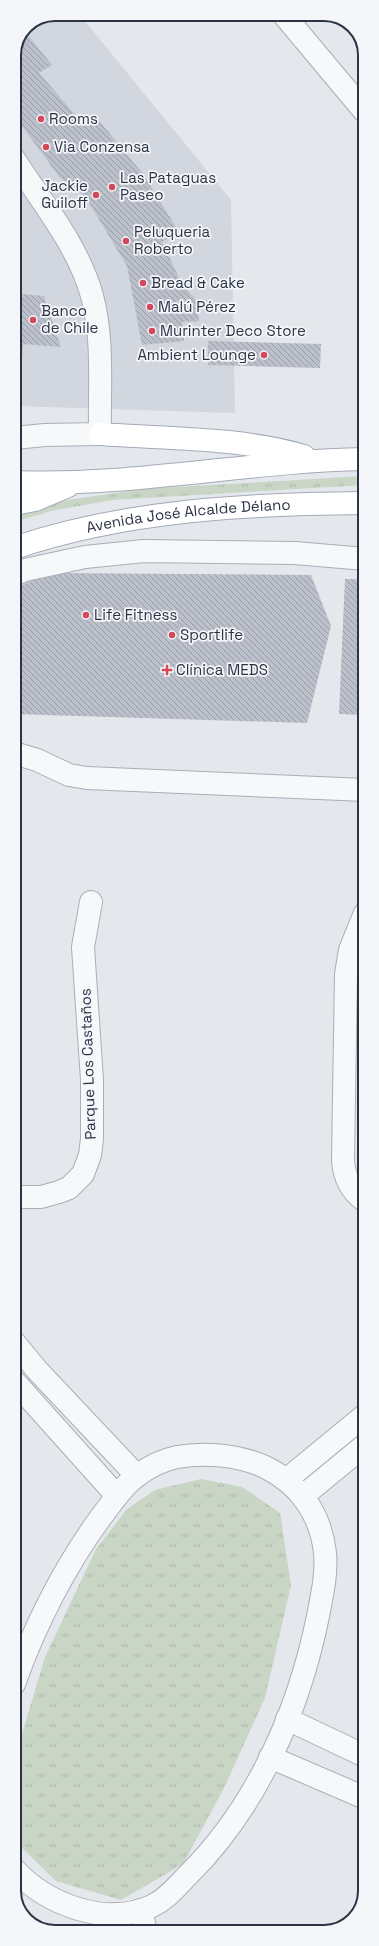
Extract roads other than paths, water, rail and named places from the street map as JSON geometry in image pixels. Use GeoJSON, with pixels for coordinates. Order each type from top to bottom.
{"type":"FeatureCollection","features":[{"type":"Feature","properties":{"kind":"main road"},"geometry":{"type":"LineString","coordinates":[[100,434],[223,442],[278,449],[317,460]]}},
{"type":"Feature","properties":{"kind":"main road"},"geometry":{"type":"LineString","coordinates":[[21,482],[76,483],[317,460],[358,459]]}},
{"type":"Feature","properties":{"kind":"main road"},"geometry":{"type":"LineString","coordinates":[[21,503],[35,500],[76,483]]}},
{"type":"Feature","properties":{"kind":"main road","name":"Avenida José Alcalde Délano"},"geometry":{"type":"LineString","coordinates":[[21,546],[78,531],[144,518],[258,506],[358,502]]}},
{"type":"Feature","properties":{"kind":"street"},"geometry":{"type":"LineString","coordinates":[[289,21],[358,104]]}},
{"type":"Feature","properties":{"kind":"street"},"geometry":{"type":"LineString","coordinates":[[21,170],[68,242],[83,270],[92,296],[98,326],[100,434],[45,435],[21,437]]}},
{"type":"Feature","properties":{"kind":"street"},"geometry":{"type":"LineString","coordinates":[[21,572],[85,557],[144,551],[295,553],[358,559]]}},
{"type":"Feature","properties":{"kind":"street"},"geometry":{"type":"LineString","coordinates":[[21,755],[37,760],[69,775],[87,778],[358,790]]}},
{"type":"Feature","properties":{"kind":"street","name":"Parque Los Castaños"},"geometry":{"type":"LineString","coordinates":[[21,1197],[41,1197],[69,1188],[83,1174],[90,1155],[92,1139],[92,1080],[83,947],[91,902]]}},
{"type":"Feature","properties":{"kind":"street"},"geometry":{"type":"LineString","coordinates":[[358,930],[350,950],[346,974],[343,1160],[346,1178],[351,1188],[358,1194]]}},
{"type":"Feature","properties":{"kind":"street"},"geometry":{"type":"LineString","coordinates":[[21,1351],[37,1370],[137,1476]]}},
{"type":"Feature","properties":{"kind":"street"},"geometry":{"type":"LineString","coordinates":[[21,1389],[117,1496]]}},
{"type":"Feature","properties":{"kind":"street"},"geometry":{"type":"LineString","coordinates":[[286,1480],[358,1421]]}},
{"type":"Feature","properties":{"kind":"street"},"geometry":{"type":"LineString","coordinates":[[303,1496],[358,1451]]}},
{"type":"Feature","properties":{"kind":"street"},"geometry":{"type":"LineString","coordinates":[[21,1665],[47,1606],[72,1560],[117,1496],[137,1476],[158,1464],[175,1458],[211,1455],[230,1457],[260,1465],[286,1480],[303,1496],[314,1513],[325,1554],[325,1575],[307,1659],[287,1719],[270,1757],[253,1790],[218,1841],[194,1870],[167,1896],[155,1905],[141,1910],[118,1923],[100,1914],[62,1903],[43,1893],[21,1876]]}},
{"type":"Feature","properties":{"kind":"street"},"geometry":{"type":"LineString","coordinates":[[287,1719],[358,1753]]}},
{"type":"Feature","properties":{"kind":"street"},"geometry":{"type":"LineString","coordinates":[[270,1757],[358,1795]]}},
{"type":"Feature","properties":{"kind":"street"},"geometry":{"type":"LineString","coordinates":[[141,1910],[144,1925]]}},
{"type":"Feature","properties":{"kind":"place","name":"Rooms"},"geometry":{"type":"Point","coordinates":[41,119]}},
{"type":"Feature","properties":{"kind":"place","name":"Via Conzensa"},"geometry":{"type":"Point","coordinates":[46,147]}},
{"type":"Feature","properties":{"kind":"place","name":"Las Pataguas Paseo"},"geometry":{"type":"Point","coordinates":[112,187]}},
{"type":"Feature","properties":{"kind":"place","name":"Jackie Guiloff"},"geometry":{"type":"Point","coordinates":[96,195]}},
{"type":"Feature","properties":{"kind":"place","name":"Peluqueria Roberto"},"geometry":{"type":"Point","coordinates":[126,241]}},
{"type":"Feature","properties":{"kind":"place","name":"Bread & Cake"},"geometry":{"type":"Point","coordinates":[143,283]}},
{"type":"Feature","properties":{"kind":"place","name":"Malú Pérez"},"geometry":{"type":"Point","coordinates":[150,307]}},
{"type":"Feature","properties":{"kind":"place","name":"Banco de Chile"},"geometry":{"type":"Point","coordinates":[33,320]}},
{"type":"Feature","properties":{"kind":"place","name":"Murinter Deco Store"},"geometry":{"type":"Point","coordinates":[152,331]}},
{"type":"Feature","properties":{"kind":"place","name":"Ambient Lounge"},"geometry":{"type":"Point","coordinates":[264,355]}},
{"type":"Feature","properties":{"kind":"place","name":"Life Fitness"},"geometry":{"type":"Point","coordinates":[86,615]}},
{"type":"Feature","properties":{"kind":"place","name":"Sportlife"},"geometry":{"type":"Point","coordinates":[172,635]}},
{"type":"Feature","properties":{"kind":"place","name":"Clínica MEDS"},"geometry":{"type":"Point","coordinates":[167,670]}}]}
